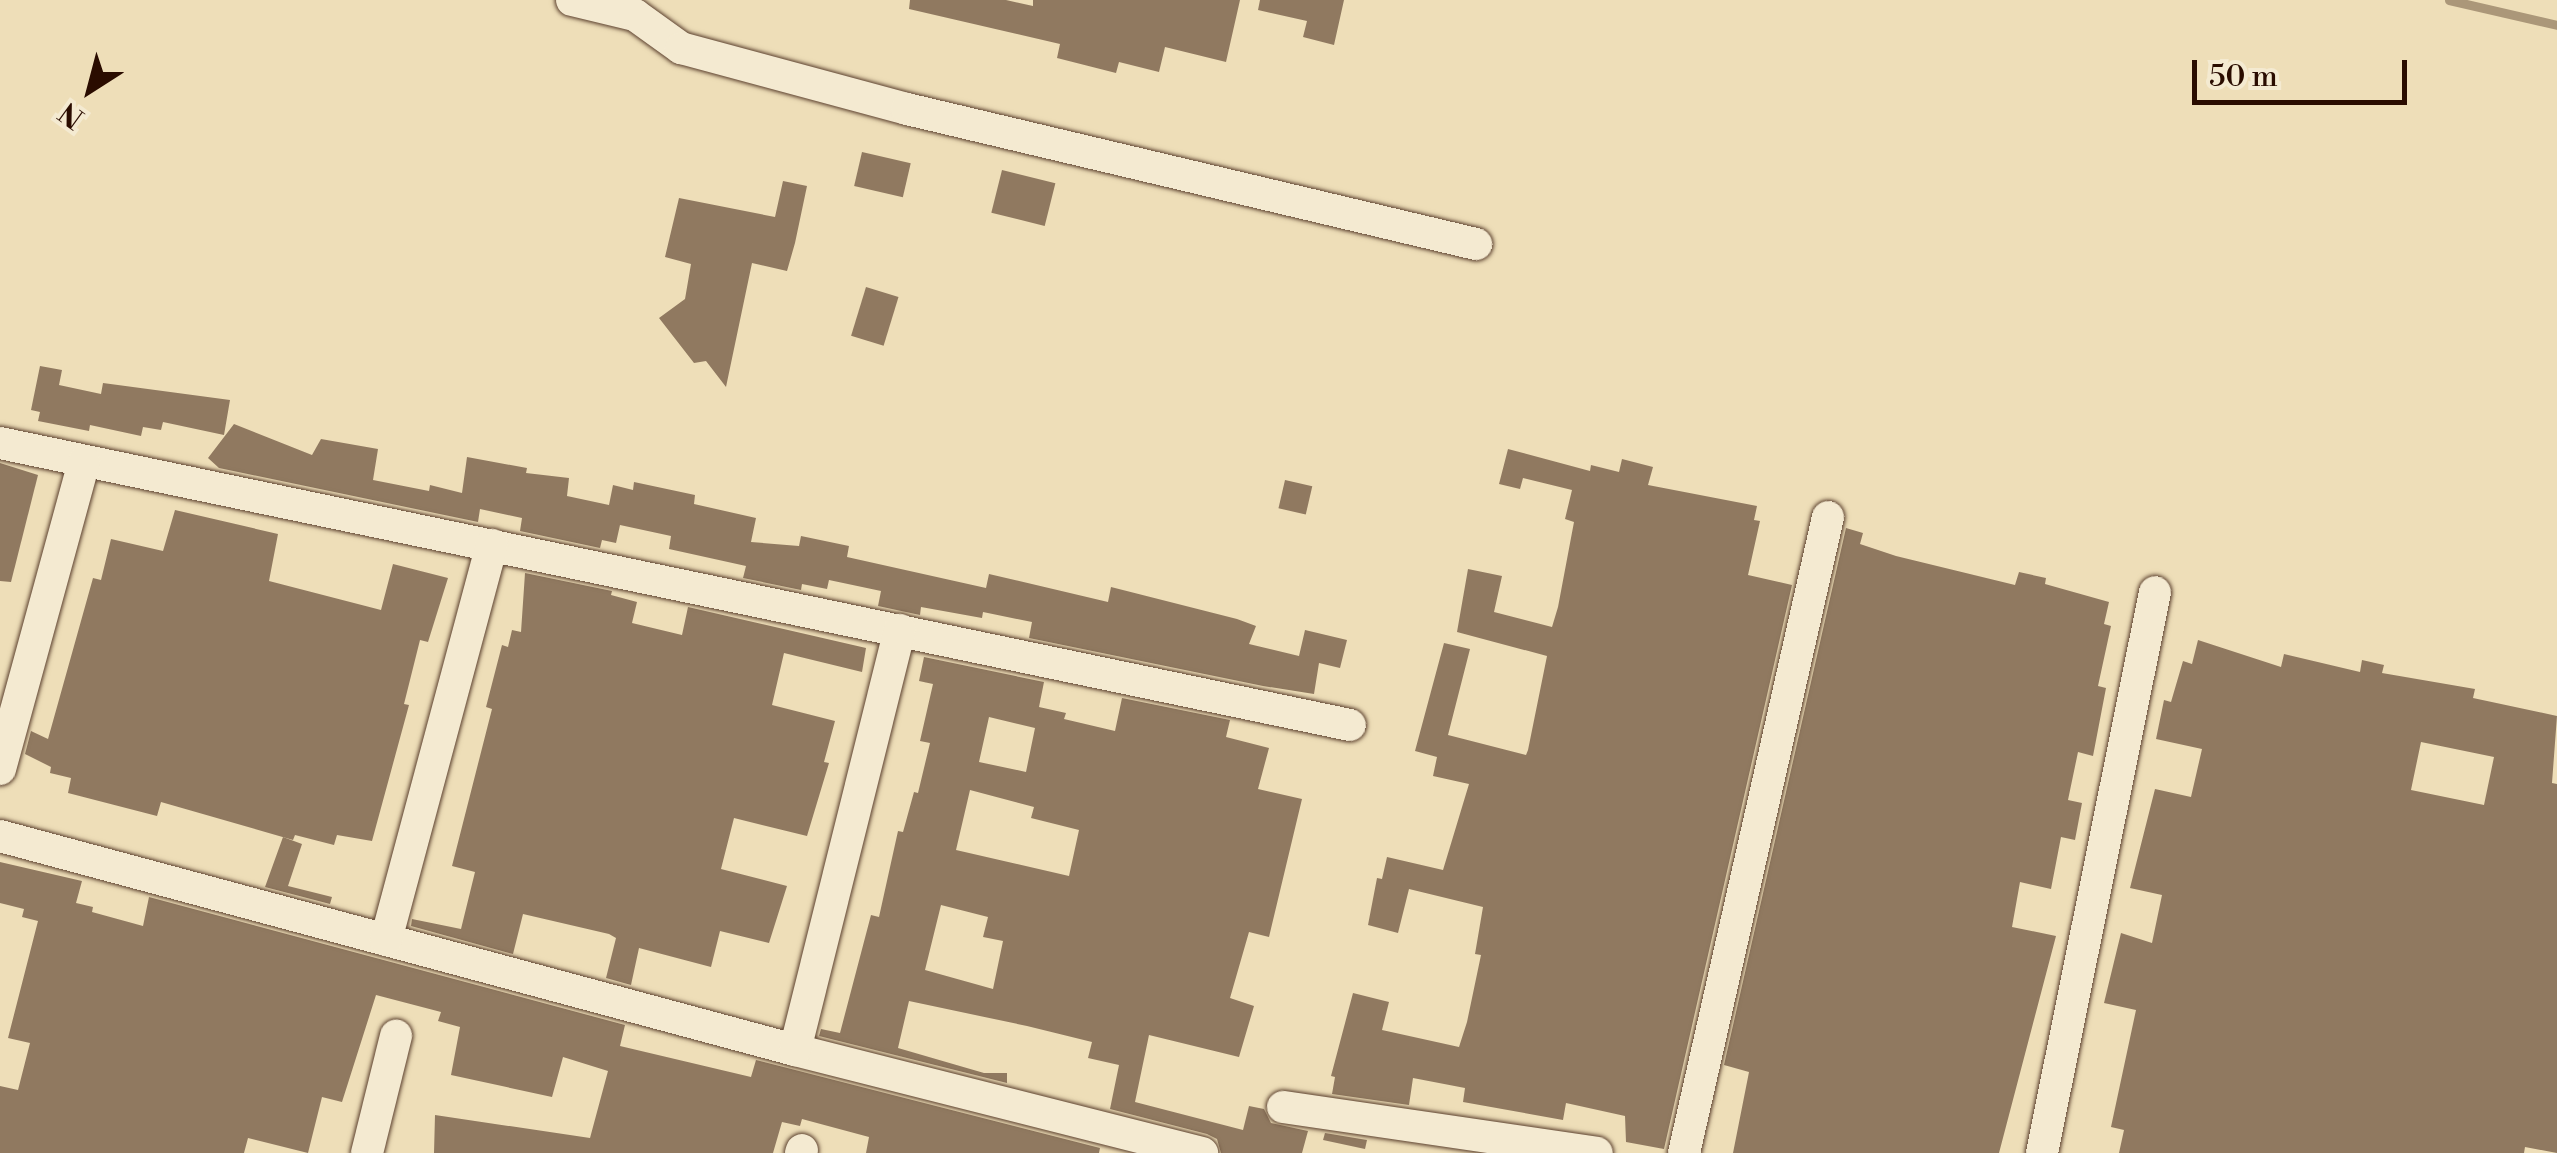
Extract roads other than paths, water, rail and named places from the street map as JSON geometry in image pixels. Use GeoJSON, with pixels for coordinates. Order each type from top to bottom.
{"type":"FeatureCollection","features":[{"type":"Feature","properties":{"kind":"street"},"geometry":{"type":"LineString","coordinates":[[572,0],[636,7],[681,48],[908,109],[1476,244]]}},
{"type":"Feature","properties":{"kind":"street"},"geometry":{"type":"LineString","coordinates":[[0,443],[1350,725]]}},
{"type":"Feature","properties":{"kind":"street"},"geometry":{"type":"LineString","coordinates":[[0,769],[84,460]]}},
{"type":"Feature","properties":{"kind":"street"},"geometry":{"type":"LineString","coordinates":[[1684,1153],[1828,517]]}},
{"type":"Feature","properties":{"kind":"street"},"geometry":{"type":"LineString","coordinates":[[386,940],[492,545]]}},
{"type":"Feature","properties":{"kind":"street"},"geometry":{"type":"LineString","coordinates":[[2042,1153],[2156,592]]}},
{"type":"Feature","properties":{"kind":"street"},"geometry":{"type":"LineString","coordinates":[[796,1050],[900,630]]}},
{"type":"Feature","properties":{"kind":"street"},"geometry":{"type":"LineString","coordinates":[[0,836],[796,1050],[1202,1153]]}},
{"type":"Feature","properties":{"kind":"street"},"geometry":{"type":"LineString","coordinates":[[367,1153],[396,1036]]}},
{"type":"Feature","properties":{"kind":"street"},"geometry":{"type":"LineString","coordinates":[[1283,1107],[1597,1153]]}},
{"type":"Feature","properties":{"kind":"waterway"},"geometry":{"type":"LineString","coordinates":[[2449,0],[2557,25]]}}]}
